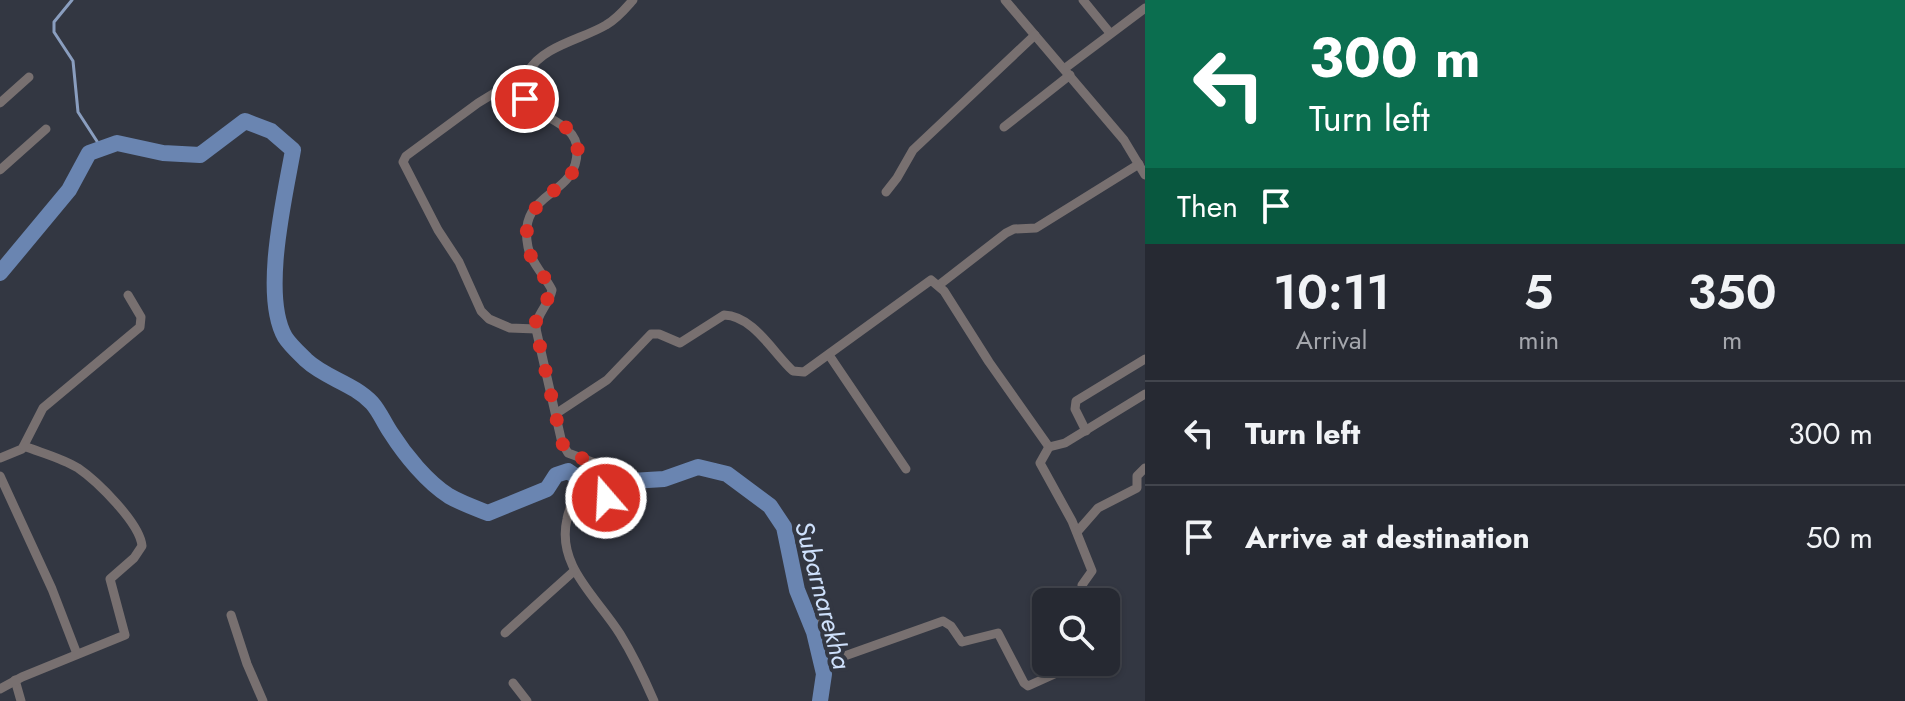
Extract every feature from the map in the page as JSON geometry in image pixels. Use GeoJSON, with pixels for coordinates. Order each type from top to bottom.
{"type":"FeatureCollection","features":[{"type":"Feature","properties":{"kind":"street"},"geometry":{"type":"LineString","coordinates":[[536,329],[510,328],[489,319],[481,311],[459,262],[438,230],[403,162],[406,156],[527,73],[545,56],[614,20],[633,0]]}},
{"type":"Feature","properties":{"kind":"street"},"geometry":{"type":"LineString","coordinates":[[1005,0],[1124,140],[1145,175]]}},
{"type":"Feature","properties":{"kind":"street"},"geometry":{"type":"LineString","coordinates":[[1083,0],[1110,33]]}},
{"type":"Feature","properties":{"kind":"street"},"geometry":{"type":"LineString","coordinates":[[1004,127],[1110,33],[1145,8]]}},
{"type":"Feature","properties":{"kind":"street"},"geometry":{"type":"LineString","coordinates":[[886,192],[913,150],[1035,35]]}},
{"type":"Feature","properties":{"kind":"street"},"geometry":{"type":"LineString","coordinates":[[527,73],[524,92],[528,104],[571,132],[577,143],[572,174],[537,204],[529,216],[528,247],[552,290],[536,321],[536,329],[565,450],[575,457],[599,464],[606,491],[603,502],[580,499],[571,505],[564,540],[574,571],[621,635],[654,701]]}},
{"type":"Feature","properties":{"kind":"street"},"geometry":{"type":"LineString","coordinates":[[0,103],[29,77]]}},
{"type":"Feature","properties":{"kind":"street"},"geometry":{"type":"LineString","coordinates":[[0,170],[46,129]]}},
{"type":"Feature","properties":{"kind":"street"},"geometry":{"type":"LineString","coordinates":[[939,285],[1006,233],[1014,229],[1036,228],[1139,164]]}},
{"type":"Feature","properties":{"kind":"street"},"geometry":{"type":"LineString","coordinates":[[557,413],[607,380],[651,334],[680,343],[724,315],[731,315],[750,325],[797,373],[808,370],[926,281],[935,281],[1041,440],[1049,447]]}},
{"type":"Feature","properties":{"kind":"street"},"geometry":{"type":"LineString","coordinates":[[0,458],[18,452],[43,408],[140,327],[141,317],[128,295]]}},
{"type":"Feature","properties":{"kind":"street"},"geometry":{"type":"LineString","coordinates":[[829,355],[906,469]]}},
{"type":"Feature","properties":{"kind":"street"},"geometry":{"type":"LineString","coordinates":[[1086,431],[1075,409],[1076,401],[1145,359]]}},
{"type":"Feature","properties":{"kind":"street"},"geometry":{"type":"LineString","coordinates":[[1083,588],[1082,585],[1092,571],[1077,532],[1040,463],[1049,447],[1065,443],[1145,394]]}},
{"type":"Feature","properties":{"kind":"street"},"geometry":{"type":"LineString","coordinates":[[0,689],[125,634],[110,579],[141,552],[142,540],[127,514],[87,475],[61,460],[24,446]]}},
{"type":"Feature","properties":{"kind":"street"},"geometry":{"type":"LineString","coordinates":[[1077,532],[1098,508],[1137,488],[1137,476],[1145,468]]}},
{"type":"Feature","properties":{"kind":"street"},"geometry":{"type":"LineString","coordinates":[[0,476],[52,589],[77,654]]}},
{"type":"Feature","properties":{"kind":"street"},"geometry":{"type":"LineString","coordinates":[[812,550],[818,599],[830,649],[836,656],[846,657],[943,621],[951,626],[962,642],[998,633],[1028,686],[1050,676]]}},
{"type":"Feature","properties":{"kind":"street"},"geometry":{"type":"LineString","coordinates":[[505,633],[574,571]]}},
{"type":"Feature","properties":{"kind":"street"},"geometry":{"type":"LineString","coordinates":[[231,615],[263,701]]}},
{"type":"Feature","properties":{"kind":"street"},"geometry":{"type":"LineString","coordinates":[[15,680],[21,701]]}},
{"type":"Feature","properties":{"kind":"street"},"geometry":{"type":"LineString","coordinates":[[513,683],[527,701]]}},
{"type":"Feature","properties":{"kind":"waterway"},"geometry":{"type":"LineString","coordinates":[[72,0],[54,22],[54,32],[73,61],[78,112],[102,149]]}},
{"type":"Feature","properties":{"kind":"waterway","name":"Subarnarekha"},"geometry":{"type":"LineString","coordinates":[[0,273],[69,190],[89,153],[117,143],[163,153],[200,155],[245,121],[271,131],[293,150],[277,245],[275,297],[278,319],[285,337],[295,349],[322,372],[356,390],[372,403],[417,468],[441,490],[488,513],[547,489],[556,475],[568,471],[594,489],[615,482],[664,479],[698,467],[727,474],[770,506],[784,527],[797,590],[814,632],[824,674],[820,701]]}},
{"type":"Feature","properties":{"kind":"route"},"geometry":{"type":"LineString","coordinates":[[525,99],[533,108],[571,132],[577,143],[576,165],[572,174],[537,204],[529,216],[528,247],[552,290],[536,321],[536,329],[562,443],[568,453],[600,465],[606,498]]}}]}
